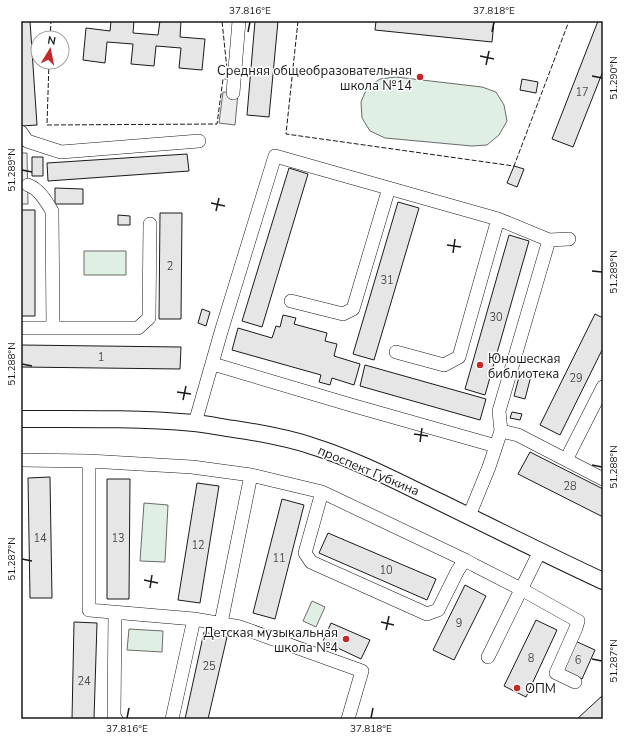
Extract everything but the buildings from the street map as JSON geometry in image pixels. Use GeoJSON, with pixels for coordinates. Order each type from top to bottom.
{"type":"FeatureCollection","features":[{"type":"Feature","properties":{"kind":"main road","name":"проспект Губкина"},"geometry":{"type":"LineString","coordinates":[[21,419],[143,420],[195,423],[267,434],[314,446],[346,458],[388,477],[603,581]]}},
{"type":"Feature","properties":{"kind":"lane"},"geometry":{"type":"LineString","coordinates":[[233,93],[239,21]]}},
{"type":"Feature","properties":{"kind":"lane"},"geometry":{"type":"LineString","coordinates":[[21,132],[27,141],[61,152],[199,141]]}},
{"type":"Feature","properties":{"kind":"lane"},"geometry":{"type":"LineString","coordinates":[[195,423],[221,332],[275,156],[498,219],[549,240],[569,239]]}},
{"type":"Feature","properties":{"kind":"lane"},"geometry":{"type":"LineString","coordinates":[[28,185],[33,187],[45,199],[52,211],[53,328]]}},
{"type":"Feature","properties":{"kind":"lane"},"geometry":{"type":"LineString","coordinates":[[291,301],[343,314],[353,309],[389,188]]}},
{"type":"Feature","properties":{"kind":"lane"},"geometry":{"type":"LineString","coordinates":[[396,352],[444,365],[459,357],[498,219]]}},
{"type":"Feature","properties":{"kind":"lane"},"geometry":{"type":"LineString","coordinates":[[21,328],[138,328],[149,318],[150,224]]}},
{"type":"Feature","properties":{"kind":"lane"},"geometry":{"type":"LineString","coordinates":[[469,516],[489,467],[501,431],[499,411],[549,240]]}},
{"type":"Feature","properties":{"kind":"lane"},"geometry":{"type":"LineString","coordinates":[[213,364],[496,446]]}},
{"type":"Feature","properties":{"kind":"lane"},"geometry":{"type":"LineString","coordinates":[[566,460],[603,387]]}},
{"type":"Feature","properties":{"kind":"lane"},"geometry":{"type":"LineString","coordinates":[[501,431],[518,436],[603,479]]}},
{"type":"Feature","properties":{"kind":"lane"},"geometry":{"type":"LineString","coordinates":[[21,460],[88,461],[192,467],[251,475],[322,492],[522,589],[578,621],[556,673],[575,682]]}},
{"type":"Feature","properties":{"kind":"lane"},"geometry":{"type":"LineString","coordinates":[[88,461],[89,610],[194,619],[240,627],[362,671],[348,719]]}},
{"type":"Feature","properties":{"kind":"lane"},"geometry":{"type":"LineString","coordinates":[[221,623],[251,475]]}},
{"type":"Feature","properties":{"kind":"lane"},"geometry":{"type":"LineString","coordinates":[[322,492],[305,553],[311,562],[427,614],[438,610],[464,560]]}},
{"type":"Feature","properties":{"kind":"lane"},"geometry":{"type":"LineString","coordinates":[[488,657],[540,551]]}},
{"type":"Feature","properties":{"kind":"lane"},"geometry":{"type":"LineString","coordinates":[[115,612],[114,716],[116,719]]}},
{"type":"Feature","properties":{"kind":"lane"},"geometry":{"type":"LineString","coordinates":[[172,719],[194,619]]}},
{"type":"Feature","properties":{"kind":"green space"},"geometry":{"type":"Polygon","coordinates":[[[396,77],[482,87],[496,92],[504,105],[507,121],[499,135],[487,145],[472,146],[385,138],[370,131],[362,118],[361,102],[367,88],[380,79],[396,77]]]}},
{"type":"Feature","properties":{"kind":"green space"},"geometry":{"type":"Polygon","coordinates":[[[84,251],[126,251],[126,275],[84,275],[84,251]]]}},
{"type":"Feature","properties":{"kind":"green space"},"geometry":{"type":"Polygon","coordinates":[[[144,503],[168,505],[165,562],[140,561],[144,503]]]}},
{"type":"Feature","properties":{"kind":"green space"},"geometry":{"type":"Polygon","coordinates":[[[312,601],[325,607],[316,627],[303,621],[312,601]]]}},
{"type":"Feature","properties":{"kind":"green space"},"geometry":{"type":"Polygon","coordinates":[[[129,629],[163,631],[162,652],[127,650],[129,629]]]}},
{"type":"Feature","properties":{"kind":"shaded area"},"geometry":{"type":"Polygon","coordinates":[[[223,92],[238,93],[235,125],[219,123],[223,92]]]}},
{"type":"Feature","properties":{"kind":"shaded area"},"geometry":{"type":"Polygon","coordinates":[[[21,153],[27,153],[28,204],[21,204],[21,153]]]}},
{"type":"Feature","properties":{"kind":"fence"},"geometry":{"type":"LineString","coordinates":[[50,30],[51,21]]}},
{"type":"Feature","properties":{"kind":"fence"},"geometry":{"type":"LineString","coordinates":[[49,70],[47,125],[217,124],[223,79],[228,79],[222,21]]}},
{"type":"Feature","properties":{"kind":"fence"},"geometry":{"type":"LineString","coordinates":[[298,21],[286,134],[514,166],[569,21]]}},
{"type":"Feature","properties":{"kind":"place","name":"Средняя общеобразовательная школа №14"},"geometry":{"type":"Point","coordinates":[420,77]}},
{"type":"Feature","properties":{"kind":"place","name":"Юношеская библиотека"},"geometry":{"type":"Point","coordinates":[480,365]}},
{"type":"Feature","properties":{"kind":"place","name":"Детская музыкальная школа №4"},"geometry":{"type":"Point","coordinates":[346,639]}},
{"type":"Feature","properties":{"kind":"place","name":"ОПМ"},"geometry":{"type":"Point","coordinates":[517,688]}}]}
